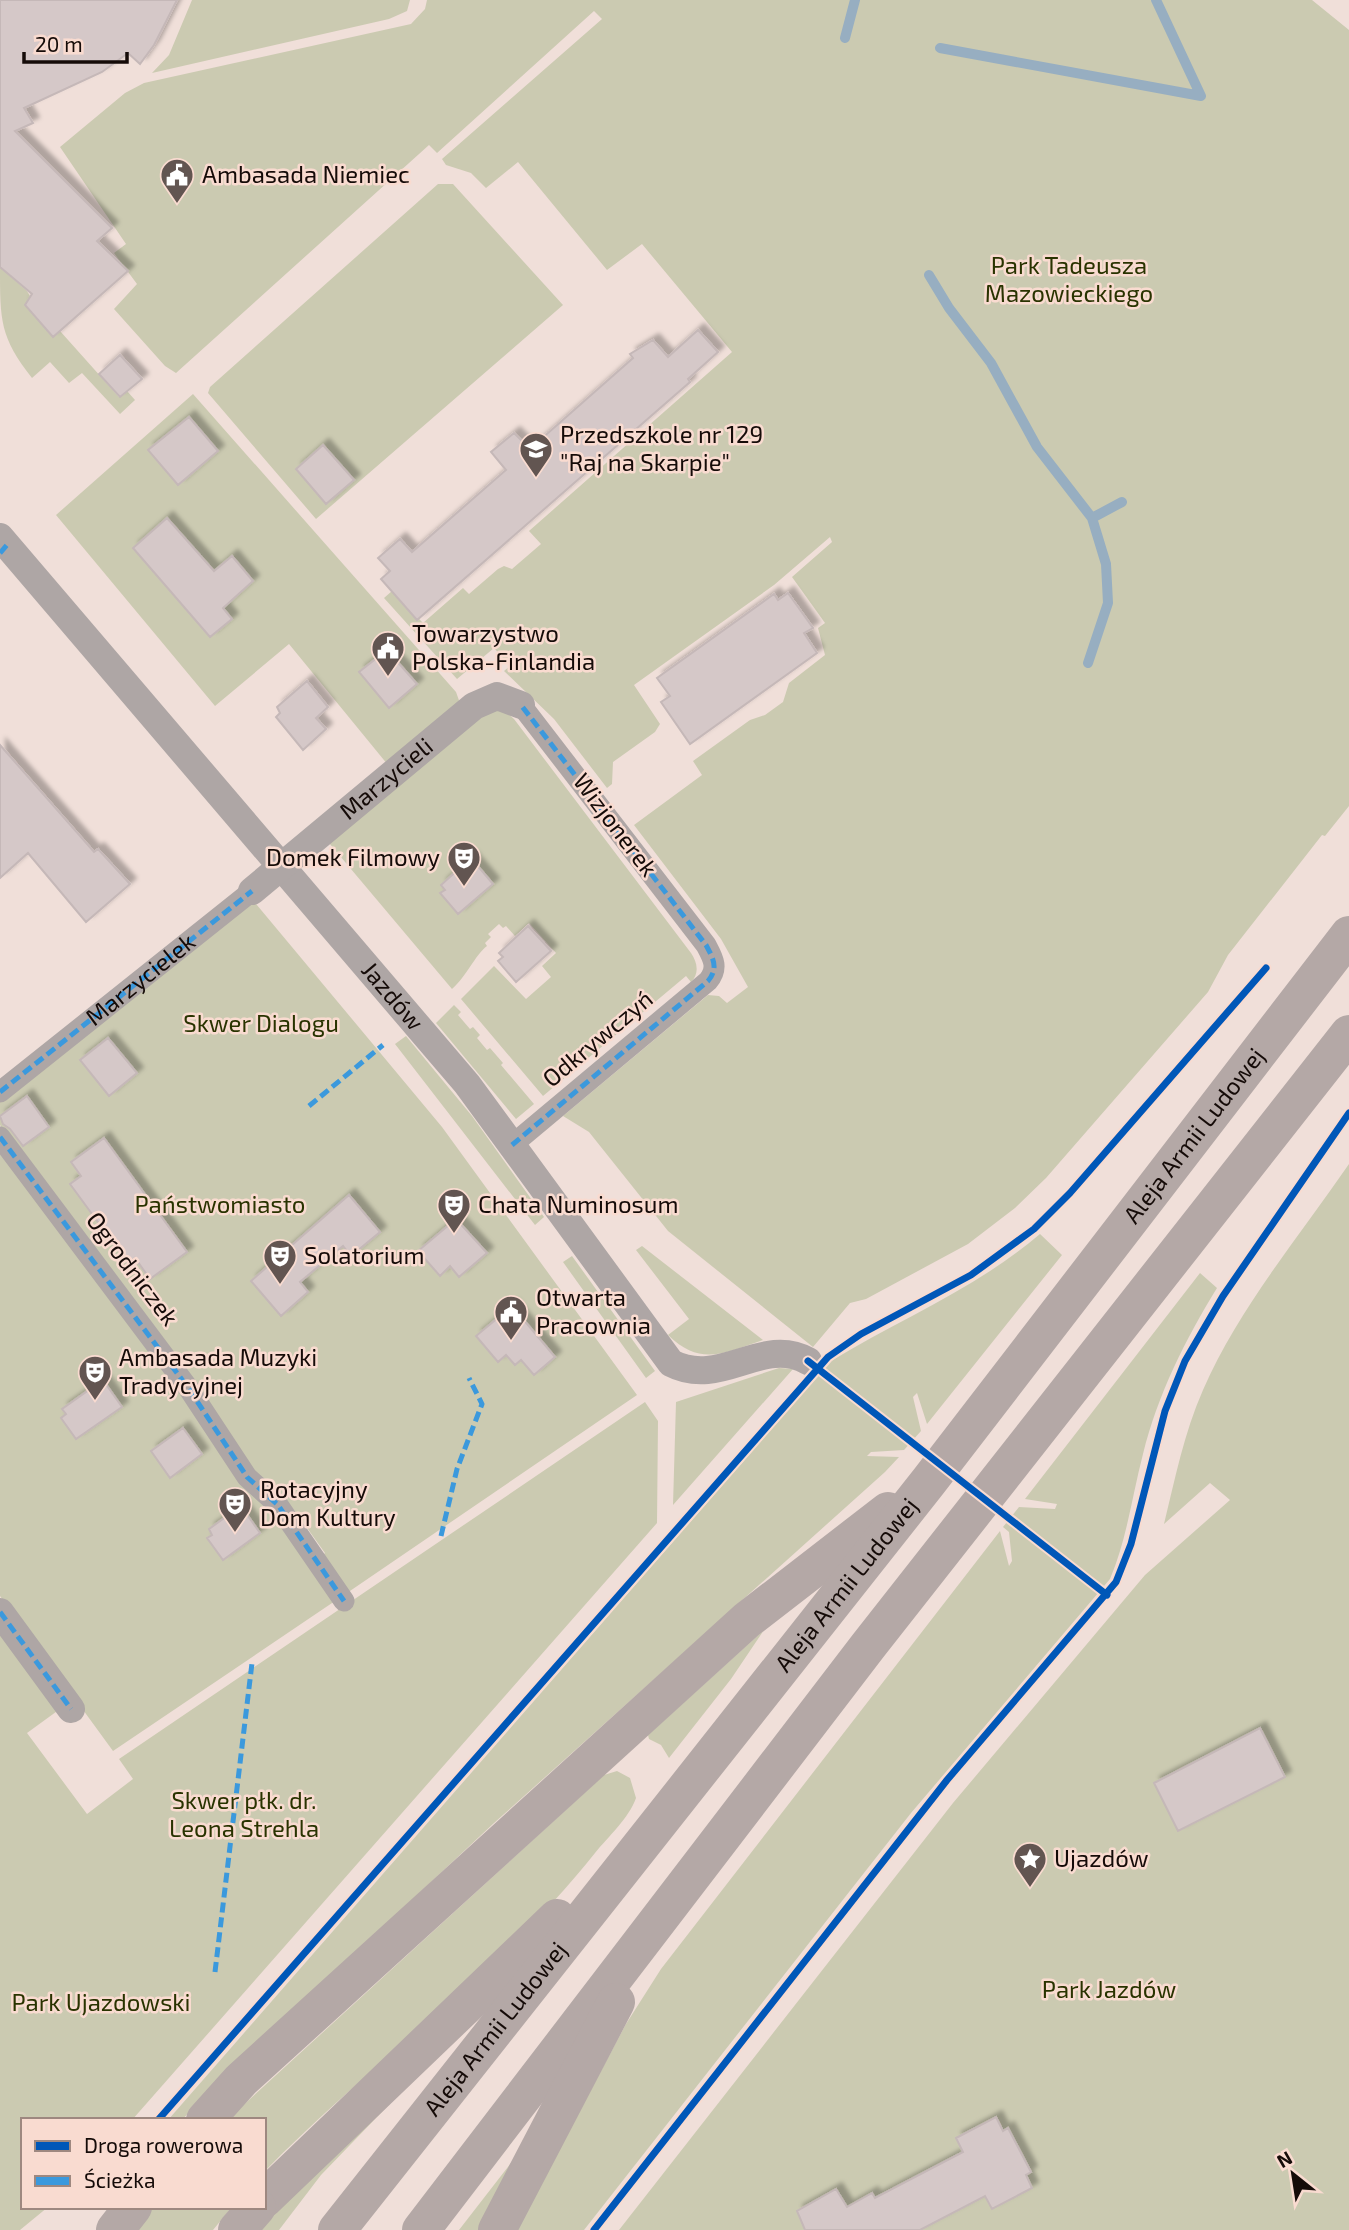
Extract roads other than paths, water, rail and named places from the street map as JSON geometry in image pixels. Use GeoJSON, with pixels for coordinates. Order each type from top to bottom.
{"type":"FeatureCollection","features":[{"type":"Feature","properties":{"kind":"main road","name":"Aleja Armii Ludowej"},"geometry":{"type":"LineString","coordinates":[[337,2230],[929,1481],[1345,940]]}},
{"type":"Feature","properties":{"kind":"main road"},"geometry":{"type":"LineString","coordinates":[[421,2230],[659,1917],[1349,1034]]}},
{"type":"Feature","properties":{"kind":"main road"},"geometry":{"type":"LineString","coordinates":[[207,2118],[241,2080],[747,1620],[806,1572],[929,1481]]}},
{"type":"Feature","properties":{"kind":"main road"},"geometry":{"type":"LineString","coordinates":[[266,2197],[310,2152],[444,2029],[674,1804]]}},
{"type":"Feature","properties":{"kind":"main road"},"geometry":{"type":"LineString","coordinates":[[497,2230],[659,1917]]}},
{"type":"Feature","properties":{"kind":"main road"},"geometry":{"type":"LineString","coordinates":[[115,2230],[131,2209]]}},
{"type":"Feature","properties":{"kind":"main road"},"geometry":{"type":"LineString","coordinates":[[237,2230],[255,2209]]}},
{"type":"Feature","properties":{"kind":"street","name":"Jazdów"},"geometry":{"type":"LineString","coordinates":[[2,545],[467,1084],[671,1363],[699,1373],[782,1352],[796,1354],[808,1361]]}},
{"type":"Feature","properties":{"kind":"street","name":"Marzycieli"},"geometry":{"type":"LineString","coordinates":[[280,867],[474,706],[509,700]]}},
{"type":"Feature","properties":{"kind":"street","name":"Wizjonerek"},"geometry":{"type":"LineString","coordinates":[[509,700],[542,729],[706,946],[715,963],[715,971]]}},
{"type":"Feature","properties":{"kind":"street","name":"Marzycielek"},"geometry":{"type":"LineString","coordinates":[[0,1092],[280,867]]}},
{"type":"Feature","properties":{"kind":"street","name":"Odkrywczyń"},"geometry":{"type":"LineString","coordinates":[[512,1145],[708,981],[715,971]]}},
{"type":"Feature","properties":{"kind":"street","name":"Ogrodniczek"},"geometry":{"type":"LineString","coordinates":[[0,1137],[189,1390],[247,1476],[278,1505],[344,1601]]}},
{"type":"Feature","properties":{"kind":"street"},"geometry":{"type":"LineString","coordinates":[[0,1612],[71,1709]]}},
{"type":"Feature","properties":{"kind":"waterway"},"geometry":{"type":"LineString","coordinates":[[845,38],[855,0]]}},
{"type":"Feature","properties":{"kind":"waterway"},"geometry":{"type":"LineString","coordinates":[[940,48],[1201,96],[1156,0]]}},
{"type":"Feature","properties":{"kind":"waterway"},"geometry":{"type":"LineString","coordinates":[[929,275],[949,308],[991,363],[1037,447],[1092,518],[1106,564],[1108,603],[1088,663]]}},
{"type":"Feature","properties":{"kind":"waterway"},"geometry":{"type":"LineString","coordinates":[[1092,518],[1122,502]]}},
{"type":"Feature","properties":{"kind":"place","name":"Ambasada Niemiec"},"geometry":{"type":"Point","coordinates":[177,205]}},
{"type":"Feature","properties":{"kind":"place","name":"Przedszkole nr 129 \"Raj na Skarpie\""},"geometry":{"type":"Point","coordinates":[536,479]}},
{"type":"Feature","properties":{"kind":"place","name":"Towarzystwo Polska-Finlandia"},"geometry":{"type":"Point","coordinates":[388,678]}},
{"type":"Feature","properties":{"kind":"place","name":"Domek Filmowy"},"geometry":{"type":"Point","coordinates":[464,888]}},
{"type":"Feature","properties":{"kind":"place","name":"Chata Numinosum"},"geometry":{"type":"Point","coordinates":[454,1235]}},
{"type":"Feature","properties":{"kind":"place","name":"Solatorium"},"geometry":{"type":"Point","coordinates":[280,1286]}},
{"type":"Feature","properties":{"kind":"place","name":"Otwarta Pracownia"},"geometry":{"type":"Point","coordinates":[511,1342]}},
{"type":"Feature","properties":{"kind":"place","name":"Ambasada Muzyki Tradycyjnej"},"geometry":{"type":"Point","coordinates":[95,1402]}},
{"type":"Feature","properties":{"kind":"place","name":"Rotacyjny Dom Kultury"},"geometry":{"type":"Point","coordinates":[235,1534]}},
{"type":"Feature","properties":{"kind":"place","name":"Ujazdów"},"geometry":{"type":"Point","coordinates":[1030,1889]}},
{"type":"Feature","properties":{"kind":"park label","name":"Park Tadeusza Mazowieckiego"},"geometry":{"type":"Point","coordinates":[1069,280]}},
{"type":"Feature","properties":{"kind":"park label","name":"Skwer Dialogu"},"geometry":{"type":"Point","coordinates":[261,1024]}},
{"type":"Feature","properties":{"kind":"park label","name":"Państwomiasto"},"geometry":{"type":"Point","coordinates":[220,1205]}},
{"type":"Feature","properties":{"kind":"park label","name":"Skwer płk. dr. Leona Strehla"},"geometry":{"type":"Point","coordinates":[244,1815]}},
{"type":"Feature","properties":{"kind":"park label","name":"Park Jazdów"},"geometry":{"type":"Point","coordinates":[1109,1990]}},
{"type":"Feature","properties":{"kind":"park label","name":"Park Ujazdowski"},"geometry":{"type":"Point","coordinates":[101,2003]}}]}
